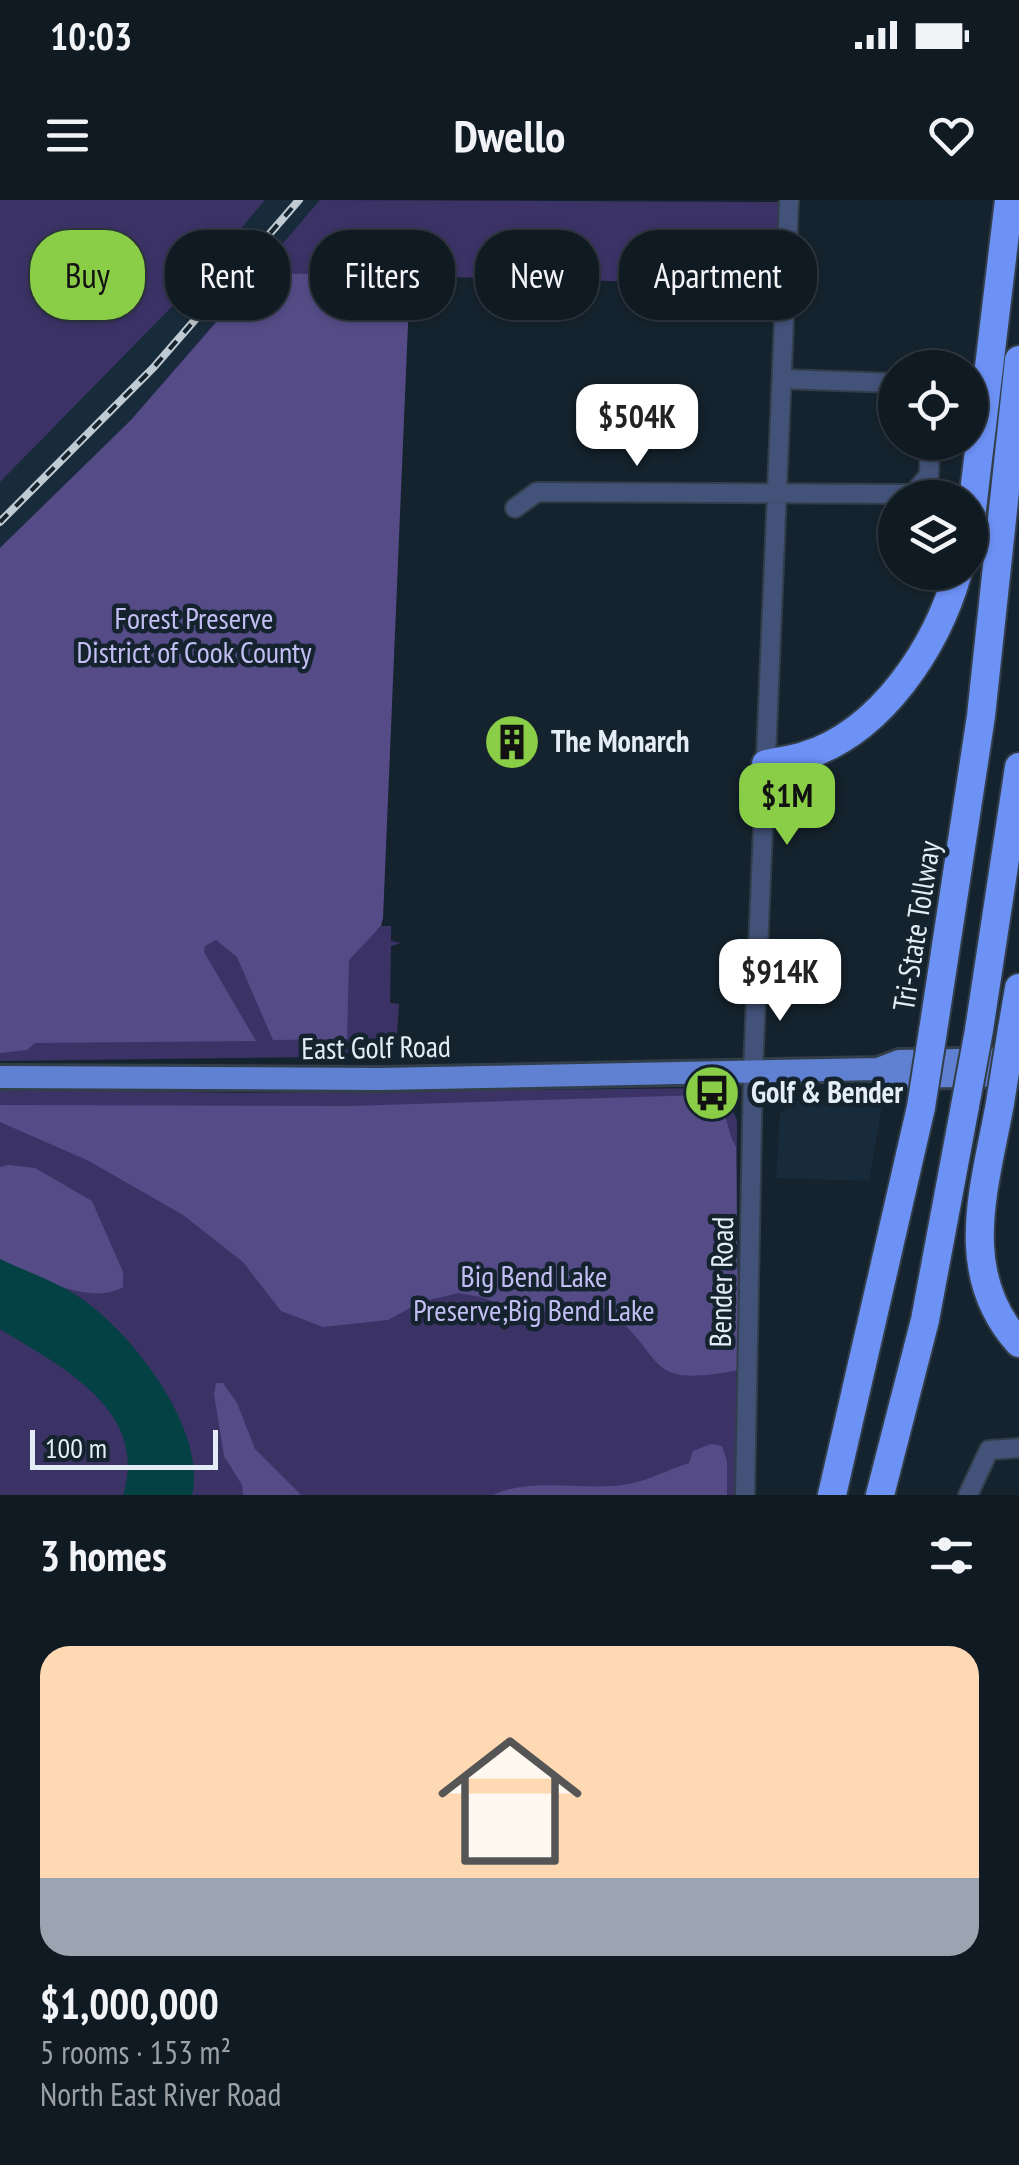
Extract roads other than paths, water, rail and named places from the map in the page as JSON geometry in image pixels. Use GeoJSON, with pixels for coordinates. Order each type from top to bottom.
{"type":"FeatureCollection","features":[{"type":"Feature","properties":{"kind":"highway"},"geometry":{"type":"LineString","coordinates":[[976,480],[1009,200]]}},
{"type":"Feature","properties":{"kind":"highway","name":"Tri-State Tollway"},"geometry":{"type":"LineString","coordinates":[[832,1495],[921,1106],[934,1031],[980,716],[1019,360]]}},
{"type":"Feature","properties":{"kind":"highway"},"geometry":{"type":"LineString","coordinates":[[766,764],[804,756],[834,743],[897,691],[926,652],[953,590]]}},
{"type":"Feature","properties":{"kind":"highway"},"geometry":{"type":"LineString","coordinates":[[880,1495],[925,1320],[966,1106],[1019,767]]}},
{"type":"Feature","properties":{"kind":"highway"},"geometry":{"type":"LineString","coordinates":[[1019,988],[980,1212],[978,1253],[988,1296],[1004,1326],[1019,1343]]}},
{"type":"Feature","properties":{"kind":"main road"},"geometry":{"type":"LineString","coordinates":[[878,1070],[900,1060],[1019,1059]]}},
{"type":"Feature","properties":{"kind":"main road","name":"East Golf Road"},"geometry":{"type":"LineString","coordinates":[[0,1077],[380,1079],[878,1070]]}},
{"type":"Feature","properties":{"kind":"main road"},"geometry":{"type":"LineString","coordinates":[[878,1070],[898,1077],[1019,1075]]}},
{"type":"Feature","properties":{"kind":"street","name":"Bender Road"},"geometry":{"type":"LineString","coordinates":[[745,1495],[753,1071],[789,200]]}},
{"type":"Feature","properties":{"kind":"street"},"geometry":{"type":"LineString","coordinates":[[782,379],[878,382]]}},
{"type":"Feature","properties":{"kind":"street"},"geometry":{"type":"LineString","coordinates":[[516,508],[538,492],[913,494],[928,475],[929,460]]}},
{"type":"Feature","properties":{"kind":"street"},"geometry":{"type":"LineString","coordinates":[[968,1495],[989,1450],[1019,1448]]}},
{"type":"Feature","properties":{"kind":"railway"},"geometry":{"type":"LineString","coordinates":[[0,522],[154,367],[299,200]]}},
{"type":"Feature","properties":{"kind":"place","name":"The Monarch"},"geometry":{"type":"Point","coordinates":[512,742]}},
{"type":"Feature","properties":{"kind":"place","name":"Golf & Bender"},"geometry":{"type":"Point","coordinates":[712,1093]}},
{"type":"Feature","properties":{"kind":"park label","name":"Forest Preserve District of Cook County"},"geometry":{"type":"Point","coordinates":[194,636]}},
{"type":"Feature","properties":{"kind":"park label","name":"Big Bend Lake Preserve;Big Bend Lake"},"geometry":{"type":"Point","coordinates":[534,1294]}}]}
